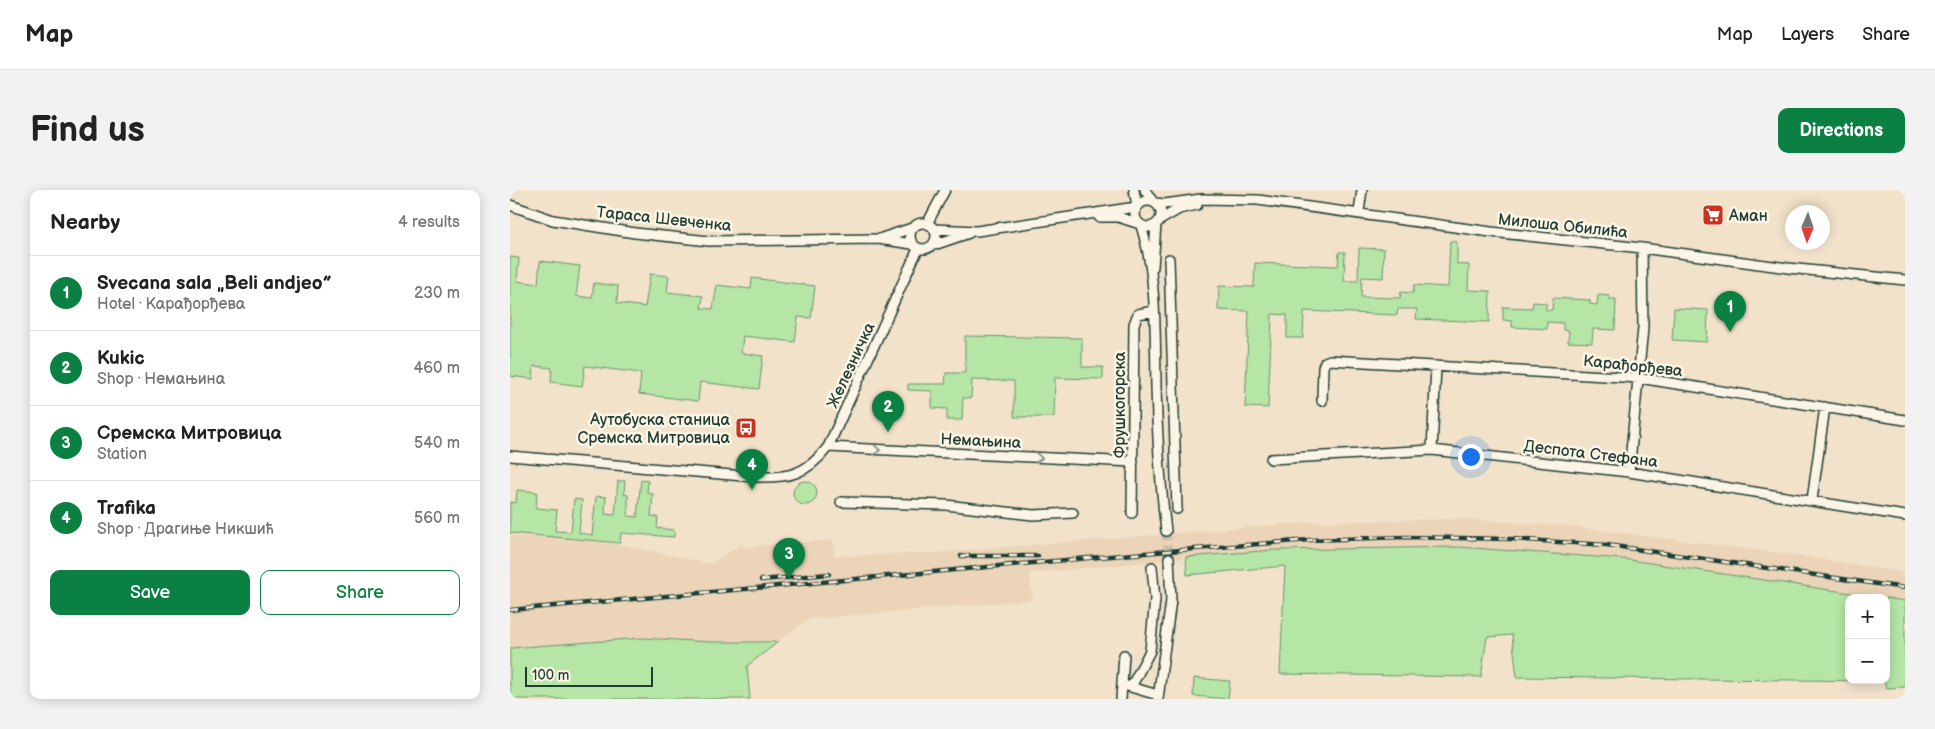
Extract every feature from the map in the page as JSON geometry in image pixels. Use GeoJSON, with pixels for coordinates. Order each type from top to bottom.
{"type":"FeatureCollection","features":[{"type":"Feature","properties":{"kind":"street"},"geometry":{"type":"LineString","coordinates":[[934,245],[936,237],[931,226],[945,190]]}},
{"type":"Feature","properties":{"kind":"street"},"geometry":{"type":"LineString","coordinates":[[1134,190],[1136,207],[1134,215],[1147,246],[1152,287],[1159,474],[1166,531]]}},
{"type":"Feature","properties":{"kind":"street"},"geometry":{"type":"LineString","coordinates":[[1145,190],[1161,212],[1158,222],[1152,287]]}},
{"type":"Feature","properties":{"kind":"street"},"geometry":{"type":"LineString","coordinates":[[1258,190],[1258,200]]}},
{"type":"Feature","properties":{"kind":"street"},"geometry":{"type":"LineString","coordinates":[[1359,212],[1362,190]]}},
{"type":"Feature","properties":{"kind":"street","name":"Милоша Обилића"},"geometry":{"type":"LineString","coordinates":[[1154,203],[1165,204],[1201,199],[1258,200],[1359,212],[1491,232],[1642,248],[1797,270],[1905,280]]}},
{"type":"Feature","properties":{"kind":"street","name":"Милоша Обилића"},"geometry":{"type":"LineString","coordinates":[[1158,222],[1179,209],[1217,200]]}},
{"type":"Feature","properties":{"kind":"street"},"geometry":{"type":"LineString","coordinates":[[977,231],[919,223],[912,228],[909,236],[915,247],[927,249],[977,231],[1092,216],[1136,207],[1145,201],[1154,203]]}},
{"type":"Feature","properties":{"kind":"street","name":"Тараса Шевченка"},"geometry":{"type":"LineString","coordinates":[[510,205],[553,220],[636,233],[709,241],[878,239],[915,247]]}},
{"type":"Feature","properties":{"kind":"street"},"geometry":{"type":"LineString","coordinates":[[1092,216],[1118,217],[1149,228],[1158,222]]}},
{"type":"Feature","properties":{"kind":"street","name":"Тараса Шевченка"},"geometry":{"type":"LineString","coordinates":[[878,239],[912,228]]}},
{"type":"Feature","properties":{"kind":"street","name":"Железничка"},"geometry":{"type":"LineString","coordinates":[[510,456],[741,476],[789,476],[810,467],[828,447],[915,247]]}},
{"type":"Feature","properties":{"kind":"street"},"geometry":{"type":"LineString","coordinates":[[1628,472],[1643,328],[1642,248]]}},
{"type":"Feature","properties":{"kind":"street"},"geometry":{"type":"LineString","coordinates":[[1169,259],[1175,387],[1177,510]]}},
{"type":"Feature","properties":{"kind":"street","name":"Фрушкогорска"},"geometry":{"type":"LineString","coordinates":[[1132,513],[1134,324],[1138,314],[1154,311]]}},
{"type":"Feature","properties":{"kind":"street","name":"Карађорђева"},"geometry":{"type":"LineString","coordinates":[[1322,401],[1323,367],[1325,362],[1330,360],[1639,378],[1905,420]]}},
{"type":"Feature","properties":{"kind":"street"},"geometry":{"type":"LineString","coordinates":[[1432,450],[1436,366]]}},
{"type":"Feature","properties":{"kind":"street"},"geometry":{"type":"LineString","coordinates":[[1156,388],[1175,387]]}},
{"type":"Feature","properties":{"kind":"street"},"geometry":{"type":"LineString","coordinates":[[1812,500],[1825,407]]}},
{"type":"Feature","properties":{"kind":"street","name":"Немањина"},"geometry":{"type":"LineString","coordinates":[[828,447],[1133,462]]}},
{"type":"Feature","properties":{"kind":"street","name":"Деспота Стефана"},"geometry":{"type":"LineString","coordinates":[[1271,458],[1432,450],[1628,472],[1905,516]]}},
{"type":"Feature","properties":{"kind":"street"},"geometry":{"type":"LineString","coordinates":[[841,502],[946,505],[1032,515],[1073,513]]}},
{"type":"Feature","properties":{"kind":"street"},"geometry":{"type":"LineString","coordinates":[[1127,686],[1158,697],[1170,606],[1169,558]]}},
{"type":"Feature","properties":{"kind":"street"},"geometry":{"type":"LineString","coordinates":[[1121,699],[1127,686],[1150,651],[1155,599],[1152,567]]}},
{"type":"Feature","properties":{"kind":"street"},"geometry":{"type":"LineString","coordinates":[[1124,655],[1127,686]]}},
{"type":"Feature","properties":{"kind":"shaded area"},"geometry":{"type":"Polygon","coordinates":[[[1460,519],[1567,526],[1801,556],[1905,573],[1905,601],[1890,599],[1890,594],[1858,594],[1623,559],[1459,547],[1274,550],[1030,573],[1032,600],[808,619],[778,642],[710,642],[643,638],[510,648],[510,536],[546,537],[623,545],[711,564],[742,544],[743,547],[833,540],[834,556],[934,553],[1312,522],[1460,519]]]}},
{"type":"Feature","properties":{"kind":"green space"},"geometry":{"type":"Polygon","coordinates":[[[1450,241],[1457,242],[1457,264],[1469,265],[1468,290],[1490,291],[1489,322],[1416,319],[1417,309],[1398,309],[1397,315],[1304,311],[1303,338],[1287,338],[1287,315],[1272,314],[1268,408],[1245,407],[1249,311],[1218,310],[1219,286],[1254,287],[1255,263],[1338,266],[1339,252],[1345,252],[1344,281],[1358,281],[1359,248],[1384,249],[1383,278],[1362,277],[1361,297],[1400,298],[1401,292],[1413,293],[1414,285],[1448,287],[1450,241]]]}},
{"type":"Feature","properties":{"kind":"green space"},"geometry":{"type":"Polygon","coordinates":[[[510,257],[519,258],[517,281],[538,284],[540,261],[580,266],[576,296],[592,298],[594,283],[618,286],[617,303],[645,307],[650,274],[669,276],[667,292],[703,296],[701,308],[713,309],[717,285],[751,289],[752,278],[815,286],[811,318],[798,317],[795,342],[743,336],[741,353],[763,356],[759,389],[700,382],[698,401],[639,394],[641,373],[585,366],[582,386],[551,382],[552,368],[534,366],[533,379],[510,376],[510,257]]]}},
{"type":"Feature","properties":{"kind":"green space"},"geometry":{"type":"Polygon","coordinates":[[[1598,295],[1609,296],[1609,299],[1616,299],[1615,330],[1593,329],[1592,343],[1568,342],[1569,331],[1563,330],[1563,323],[1547,322],[1547,329],[1512,327],[1512,321],[1503,320],[1503,307],[1532,308],[1533,302],[1546,303],[1546,310],[1552,310],[1553,298],[1590,300],[1590,304],[1597,305],[1598,295]]]}},
{"type":"Feature","properties":{"kind":"green space"},"geometry":{"type":"Polygon","coordinates":[[[1674,308],[1708,310],[1707,342],[1672,340],[1674,308]]]}},
{"type":"Feature","properties":{"kind":"green space"},"geometry":{"type":"Polygon","coordinates":[[[965,336],[1082,338],[1082,367],[1103,367],[1103,379],[1055,378],[1054,417],[1014,417],[1014,381],[972,380],[971,398],[963,398],[962,420],[947,420],[947,409],[932,408],[932,391],[908,390],[908,384],[945,384],[946,373],[965,373],[965,336]]]}},
{"type":"Feature","properties":{"kind":"green space"},"geometry":{"type":"Polygon","coordinates":[[[641,480],[648,481],[647,493],[653,494],[651,516],[658,517],[657,528],[674,530],[674,537],[621,533],[620,543],[510,533],[510,502],[516,503],[517,490],[537,492],[536,508],[557,510],[555,531],[571,532],[574,499],[582,500],[579,533],[592,535],[596,496],[606,497],[605,514],[615,515],[618,481],[625,481],[624,494],[628,495],[628,516],[637,517],[641,480]]]}},
{"type":"Feature","properties":{"kind":"green space"},"geometry":{"type":"Polygon","coordinates":[[[805,481],[810,482],[816,488],[816,498],[810,504],[805,505],[800,504],[794,498],[793,493],[794,488],[800,482],[805,481]]]}},
{"type":"Feature","properties":{"kind":"green space"},"geometry":{"type":"Polygon","coordinates":[[[1459,547],[1623,559],[1857,594],[1845,594],[1845,681],[1517,677],[1512,635],[1487,637],[1481,677],[1280,674],[1285,566],[1187,575],[1186,557],[1274,550],[1459,547]]]}},
{"type":"Feature","properties":{"kind":"green space"},"geometry":{"type":"Polygon","coordinates":[[[1890,599],[1905,601],[1905,687],[1886,688],[1885,684],[1890,684],[1890,599]]]}},
{"type":"Feature","properties":{"kind":"green space"},"geometry":{"type":"Polygon","coordinates":[[[643,638],[710,642],[778,642],[747,666],[750,699],[510,699],[510,648],[643,638]]]}},
{"type":"Feature","properties":{"kind":"green space"},"geometry":{"type":"Polygon","coordinates":[[[1194,678],[1230,681],[1228,699],[1193,696],[1194,678]]]}},
{"type":"Feature","properties":{"kind":"tunnel"},"geometry":{"type":"LineString","coordinates":[[1166,531],[1169,558]]}},
{"type":"Feature","properties":{"kind":"railway"},"geometry":{"type":"LineString","coordinates":[[510,610],[1156,552],[1309,540],[1406,537],[1511,539],[1607,545],[1905,588]]}},
{"type":"Feature","properties":{"kind":"railway"},"geometry":{"type":"LineString","coordinates":[[961,556],[1038,556]]}},
{"type":"Feature","properties":{"kind":"railway"},"geometry":{"type":"LineString","coordinates":[[761,580],[829,574]]}},
{"type":"Feature","properties":{"kind":"place","name":"Аман"},"geometry":{"type":"Point","coordinates":[1713,215]}},
{"type":"Feature","properties":{"kind":"place","name":"Svecana sala „Beli andjeo”"},"geometry":{"type":"Point","coordinates":[1730,332]}},
{"type":"Feature","properties":{"kind":"place","name":"Аутобуска станица Сремска Митровица"},"geometry":{"type":"Point","coordinates":[746,428]}},
{"type":"Feature","properties":{"kind":"place","name":"Kukic"},"geometry":{"type":"Point","coordinates":[888,432]}},
{"type":"Feature","properties":{"kind":"place","name":"Trafika"},"geometry":{"type":"Point","coordinates":[752,490]}},
{"type":"Feature","properties":{"kind":"place","name":"Сремска Митровица"},"geometry":{"type":"Point","coordinates":[789,579]}}]}
